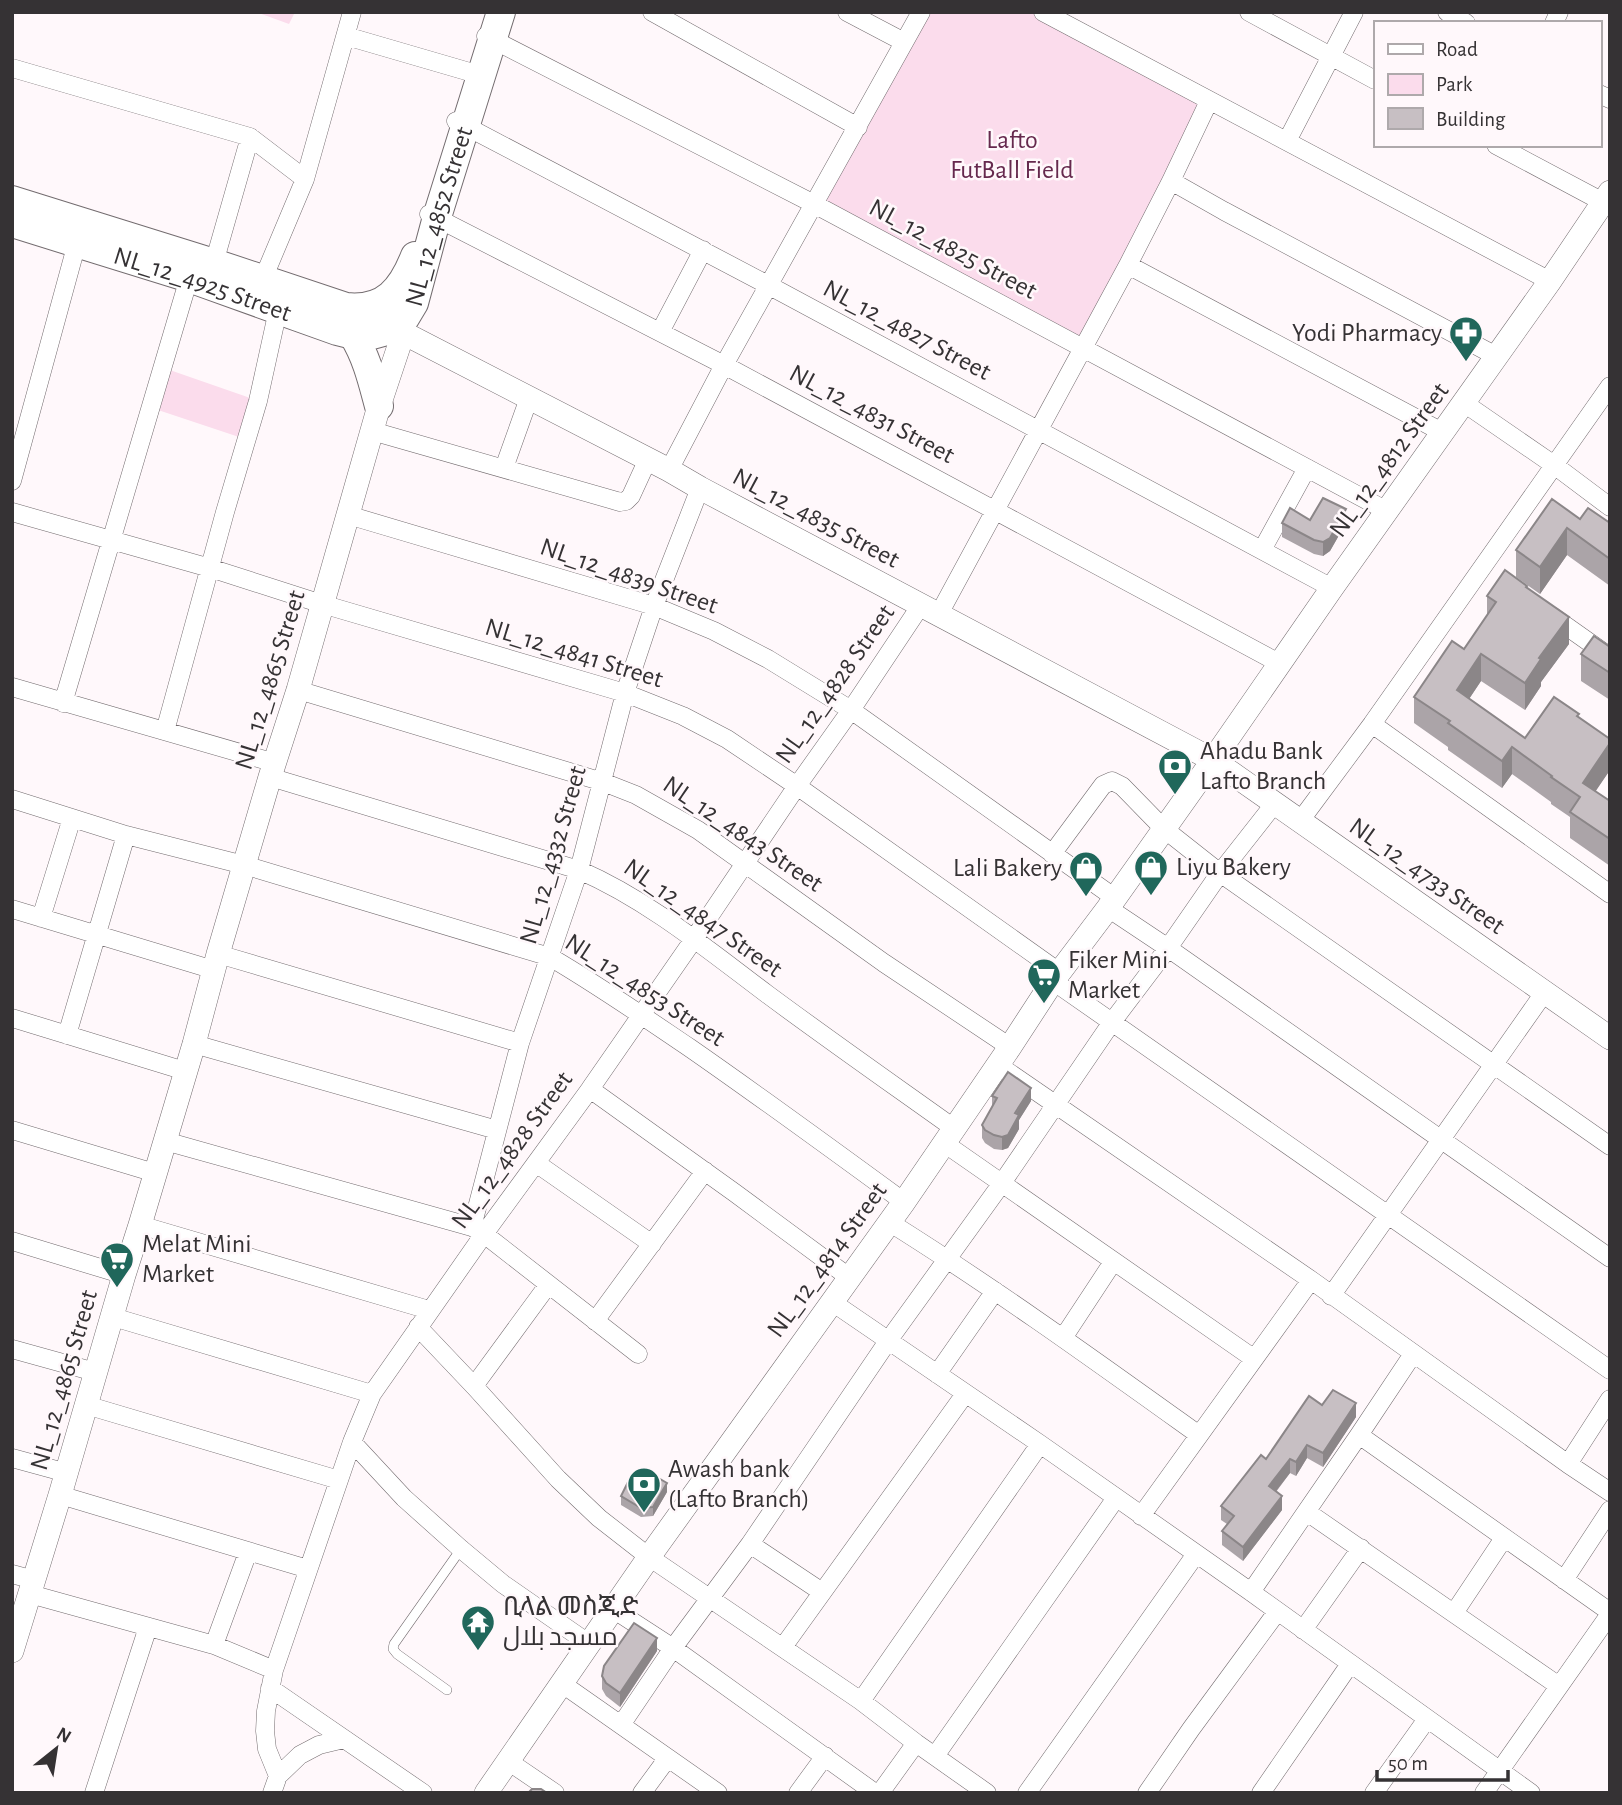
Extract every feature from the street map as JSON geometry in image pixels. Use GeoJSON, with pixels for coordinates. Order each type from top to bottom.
{"type":"FeatureCollection","features":[{"type":"Feature","properties":{"kind":"main road","name":"NL_12_4852 Street"},"geometry":{"type":"LineString","coordinates":[[398,331],[414,303],[433,215],[491,24]]}},
{"type":"Feature","properties":{"kind":"main road","name":"NL_12_4925 Street"},"geometry":{"type":"LineString","coordinates":[[12,200],[138,251],[188,278],[337,331],[354,321]]}},
{"type":"Feature","properties":{"kind":"main road","name":"NL_12_4852 Street"},"geometry":{"type":"LineString","coordinates":[[354,321],[400,287],[433,215]]}},
{"type":"Feature","properties":{"kind":"main road","name":"NL_12_4925 Street"},"geometry":{"type":"LineString","coordinates":[[12,223],[77,243],[214,262],[346,307],[354,321],[372,335],[398,331]]}},
{"type":"Feature","properties":{"kind":"main road"},"geometry":{"type":"LineString","coordinates":[[354,321],[369,366],[376,418]]}},
{"type":"Feature","properties":{"kind":"street"},"geometry":{"type":"LineString","coordinates":[[263,279],[305,179],[352,12]]}},
{"type":"Feature","properties":{"kind":"street"},"geometry":{"type":"LineString","coordinates":[[652,12],[858,127]]}},
{"type":"Feature","properties":{"kind":"street"},"geometry":{"type":"LineString","coordinates":[[847,12],[904,42]]}},
{"type":"Feature","properties":{"kind":"street"},"geometry":{"type":"LineString","coordinates":[[376,418],[504,468],[620,502],[626,501],[658,465],[724,365],[921,12]]}},
{"type":"Feature","properties":{"kind":"street"},"geometry":{"type":"LineString","coordinates":[[1043,12],[1550,281]]}},
{"type":"Feature","properties":{"kind":"street"},"geometry":{"type":"LineString","coordinates":[[1249,12],[1374,79]]}},
{"type":"Feature","properties":{"kind":"street"},"geometry":{"type":"LineString","coordinates":[[1287,141],[1354,12]]}},
{"type":"Feature","properties":{"kind":"street"},"geometry":{"type":"LineString","coordinates":[[1447,12],[1463,21]]}},
{"type":"Feature","properties":{"kind":"street","name":"NL_12_4825 Street"},"geometry":{"type":"LineString","coordinates":[[491,24],[814,204],[1387,511]]}},
{"type":"Feature","properties":{"kind":"street"},"geometry":{"type":"LineString","coordinates":[[346,36],[475,74]]}},
{"type":"Feature","properties":{"kind":"street"},"geometry":{"type":"LineString","coordinates":[[12,68],[250,137],[305,179]]}},
{"type":"Feature","properties":{"kind":"street","name":"NL_12_4828 Street"},"geometry":{"type":"LineString","coordinates":[[275,1784],[265,1731],[274,1670],[352,1442],[372,1394],[478,1231],[536,1163],[590,1089],[797,786],[851,710],[930,610],[995,509],[1128,265],[1209,101]]}},
{"type":"Feature","properties":{"kind":"street","name":"NL_12_4827 Street"},"geometry":{"type":"LineString","coordinates":[[461,123],[1332,587]]}},
{"type":"Feature","properties":{"kind":"street"},"geometry":{"type":"LineString","coordinates":[[214,262],[250,137]]}},
{"type":"Feature","properties":{"kind":"street"},"geometry":{"type":"LineString","coordinates":[[1500,147],[1606,197]]}},
{"type":"Feature","properties":{"kind":"street"},"geometry":{"type":"LineString","coordinates":[[1171,181],[1496,356]]}},
{"type":"Feature","properties":{"kind":"street","name":"NL_12_4812 Street"},"geometry":{"type":"LineString","coordinates":[[1213,760],[1332,587],[1550,281],[1606,197]]}},
{"type":"Feature","properties":{"kind":"street","name":"NL_12_4831 Street"},"geometry":{"type":"LineString","coordinates":[[433,215],[724,365],[1279,663]]}},
{"type":"Feature","properties":{"kind":"street"},"geometry":{"type":"LineString","coordinates":[[12,481],[77,243]]}},
{"type":"Feature","properties":{"kind":"street"},"geometry":{"type":"LineString","coordinates":[[660,332],[703,250]]}},
{"type":"Feature","properties":{"kind":"street"},"geometry":{"type":"LineString","coordinates":[[1128,265],[1442,432]]}},
{"type":"Feature","properties":{"kind":"street"},"geometry":{"type":"LineString","coordinates":[[64,702],[188,278]]}},
{"type":"Feature","properties":{"kind":"street"},"geometry":{"type":"LineString","coordinates":[[165,731],[258,401],[278,310]]}},
{"type":"Feature","properties":{"kind":"street","name":"NL_12_4835 Street"},"geometry":{"type":"LineString","coordinates":[[398,331],[658,465],[1213,760]]}},
{"type":"Feature","properties":{"kind":"street","name":"NL_12_4865 Street"},"geometry":{"type":"LineString","coordinates":[[12,1651],[26,1583],[60,1495],[113,1317],[272,770],[298,690],[376,418],[398,331]]}},
{"type":"Feature","properties":{"kind":"street"},"geometry":{"type":"LineString","coordinates":[[1300,821],[1488,572],[1553,465],[1610,386]]}},
{"type":"Feature","properties":{"kind":"street"},"geometry":{"type":"LineString","coordinates":[[504,468],[529,398]]}},
{"type":"Feature","properties":{"kind":"street"},"geometry":{"type":"LineString","coordinates":[[1464,403],[1610,508]]}},
{"type":"Feature","properties":{"kind":"street"},"geometry":{"type":"LineString","coordinates":[[1262,550],[1307,468]]}},
{"type":"Feature","properties":{"kind":"street","name":"NL_12_4332 Street"},"geometry":{"type":"LineString","coordinates":[[478,1231],[497,1130],[520,1043],[579,870],[625,692],[654,606],[700,488]]}},
{"type":"Feature","properties":{"kind":"street","name":"NL_12_4841 Street"},"geometry":{"type":"LineString","coordinates":[[12,512],[625,692],[683,716],[727,739],[797,786],[1056,976],[1112,1022],[1610,1370]]}},
{"type":"Feature","properties":{"kind":"street","name":"NL_12_4839 Street"},"geometry":{"type":"LineString","coordinates":[[348,515],[654,606],[714,631],[768,659],[851,710],[1052,854],[1168,948],[1610,1258]]}},
{"type":"Feature","properties":{"kind":"street"},"geometry":{"type":"LineString","coordinates":[[1536,605],[1610,657]]}},
{"type":"Feature","properties":{"kind":"street","name":"NL_12_4847 Street"},"geometry":{"type":"LineString","coordinates":[[12,687],[165,731],[272,770],[579,870],[605,881],[694,939],[832,1042],[949,1136],[1002,1183],[1253,1358]]}},
{"type":"Feature","properties":{"kind":"street","name":"NL_12_4843 Street"},"geometry":{"type":"LineString","coordinates":[[298,690],[603,782],[636,795],[698,830],[884,963],[1004,1056],[1055,1103],[1610,1492]]}},
{"type":"Feature","properties":{"kind":"street"},"geometry":{"type":"LineString","coordinates":[[1372,724],[1610,894]]}},
{"type":"Feature","properties":{"kind":"street","name":"NL_12_4733 Street"},"geometry":{"type":"LineString","coordinates":[[1213,760],[1544,993],[1607,1030]]}},
{"type":"Feature","properties":{"kind":"street","name":"NL_12_4814 Street"},"geometry":{"type":"LineString","coordinates":[[486,1793],[588,1643],[904,1202],[1056,976],[1213,760]]}},
{"type":"Feature","properties":{"kind":"street"},"geometry":{"type":"LineString","coordinates":[[1052,854],[1104,785],[1112,781],[1122,786],[1163,828],[1220,873],[1610,1146]]}},
{"type":"Feature","properties":{"kind":"street","name":"NL_12_4853 Street"},"geometry":{"type":"LineString","coordinates":[[12,799],[126,835],[244,865],[550,957],[581,975],[784,1113],[904,1202]]}},
{"type":"Feature","properties":{"kind":"street"},"geometry":{"type":"LineString","coordinates":[[621,1725],[673,1648],[750,1544],[888,1340],[1002,1183],[1112,1022],[1220,873],[1275,803]]}},
{"type":"Feature","properties":{"kind":"street"},"geometry":{"type":"LineString","coordinates":[[41,918],[72,818]]}},
{"type":"Feature","properties":{"kind":"street"},"geometry":{"type":"LineString","coordinates":[[67,1035],[126,835]]}},
{"type":"Feature","properties":{"kind":"street"},"geometry":{"type":"LineString","coordinates":[[12,909],[97,936],[216,962],[520,1043]]}},
{"type":"Feature","properties":{"kind":"street"},"geometry":{"type":"LineString","coordinates":[[1331,1296],[1544,993]]}},
{"type":"Feature","properties":{"kind":"street"},"geometry":{"type":"LineString","coordinates":[[12,1018],[186,1071]]}},
{"type":"Feature","properties":{"kind":"street"},"geometry":{"type":"LineString","coordinates":[[194,1044],[497,1130]]}},
{"type":"Feature","properties":{"kind":"street"},"geometry":{"type":"LineString","coordinates":[[590,1089],[850,1278]]}},
{"type":"Feature","properties":{"kind":"street"},"geometry":{"type":"LineString","coordinates":[[12,1130],[155,1173]]}},
{"type":"Feature","properties":{"kind":"street"},"geometry":{"type":"LineString","coordinates":[[165,1141],[478,1231],[638,1353]]}},
{"type":"Feature","properties":{"kind":"street"},"geometry":{"type":"LineString","coordinates":[[536,1163],[652,1244]]}},
{"type":"Feature","properties":{"kind":"street"},"geometry":{"type":"LineString","coordinates":[[595,1321],[705,1171]]}},
{"type":"Feature","properties":{"kind":"street"},"geometry":{"type":"LineString","coordinates":[[889,1222],[995,1291],[1199,1435]]}},
{"type":"Feature","properties":{"kind":"street"},"geometry":{"type":"LineString","coordinates":[[140,1225],[429,1310]]}},
{"type":"Feature","properties":{"kind":"street"},"geometry":{"type":"LineString","coordinates":[[12,1241],[124,1275]]}},
{"type":"Feature","properties":{"kind":"street"},"geometry":{"type":"LineString","coordinates":[[1063,1338],[1113,1262]]}},
{"type":"Feature","properties":{"kind":"street"},"geometry":{"type":"LineString","coordinates":[[1141,1516],[1311,1280]]}},
{"type":"Feature","properties":{"kind":"street"},"geometry":{"type":"LineString","coordinates":[[474,1386],[548,1285]]}},
{"type":"Feature","properties":{"kind":"street"},"geometry":{"type":"LineString","coordinates":[[937,1374],[995,1291]]}},
{"type":"Feature","properties":{"kind":"street"},"geometry":{"type":"LineString","coordinates":[[832,1302],[1251,1592],[1531,1793]]}},
{"type":"Feature","properties":{"kind":"street"},"geometry":{"type":"LineString","coordinates":[[113,1317],[372,1394]]}},
{"type":"Feature","properties":{"kind":"street"},"geometry":{"type":"LineString","coordinates":[[418,1327],[558,1479],[649,1558],[861,1701],[987,1793]]}},
{"type":"Feature","properties":{"kind":"street"},"geometry":{"type":"LineString","coordinates":[[12,1349],[95,1372]]}},
{"type":"Feature","properties":{"kind":"street"},"geometry":{"type":"LineString","coordinates":[[1251,1592],[1413,1354]]}},
{"type":"Feature","properties":{"kind":"street"},"geometry":{"type":"LineString","coordinates":[[783,1647],[965,1394]]}},
{"type":"Feature","properties":{"kind":"street"},"geometry":{"type":"LineString","coordinates":[[1569,1464],[1610,1399]]}},
{"type":"Feature","properties":{"kind":"street"},"geometry":{"type":"LineString","coordinates":[[86,1405],[339,1480]]}},
{"type":"Feature","properties":{"kind":"street"},"geometry":{"type":"LineString","coordinates":[[1359,1435],[1610,1613],[1484,1793]]}},
{"type":"Feature","properties":{"kind":"street"},"geometry":{"type":"LineString","coordinates":[[352,1442],[404,1498],[461,1549],[503,1584],[588,1643]]}},
{"type":"Feature","properties":{"kind":"street"},"geometry":{"type":"LineString","coordinates":[[861,1701],[1040,1444]]}},
{"type":"Feature","properties":{"kind":"street"},"geometry":{"type":"LineString","coordinates":[[12,1458],[66,1473]]}},
{"type":"Feature","properties":{"kind":"street"},"geometry":{"type":"LineString","coordinates":[[60,1495],[308,1569]]}},
{"type":"Feature","properties":{"kind":"street"},"geometry":{"type":"LineString","coordinates":[[935,1756],[1116,1498]]}},
{"type":"Feature","properties":{"kind":"street"},"geometry":{"type":"LineString","coordinates":[[1564,1580],[1610,1510]]}},
{"type":"Feature","properties":{"kind":"street"},"geometry":{"type":"LineString","coordinates":[[1307,1511],[1559,1686]]}},
{"type":"Feature","properties":{"kind":"street"},"geometry":{"type":"LineString","coordinates":[[1454,1613],[1504,1538]]}},
{"type":"Feature","properties":{"kind":"street"},"geometry":{"type":"LineString","coordinates":[[750,1544],[822,1592]]}},
{"type":"Feature","properties":{"kind":"street"},"geometry":{"type":"LineString","coordinates":[[1303,1630],[1361,1548]]}},
{"type":"Feature","properties":{"kind":"street"},"geometry":{"type":"LineString","coordinates":[[214,1645],[248,1552]]}},
{"type":"Feature","properties":{"kind":"street"},"geometry":{"type":"LineString","coordinates":[[1027,1793],[1196,1554]]}},
{"type":"Feature","properties":{"kind":"street"},"geometry":{"type":"LineString","coordinates":[[26,1583],[148,1627],[214,1645],[274,1670]]}},
{"type":"Feature","properties":{"kind":"street"},"geometry":{"type":"LineString","coordinates":[[613,1609],[673,1648],[877,1793],[916,1743]]}},
{"type":"Feature","properties":{"kind":"street"},"geometry":{"type":"LineString","coordinates":[[1147,1793],[1277,1612]]}},
{"type":"Feature","properties":{"kind":"street"},"geometry":{"type":"LineString","coordinates":[[94,1793],[148,1627]]}},
{"type":"Feature","properties":{"kind":"street"},"geometry":{"type":"LineString","coordinates":[[1261,1793],[1350,1664]]}},
{"type":"Feature","properties":{"kind":"street"},"geometry":{"type":"LineString","coordinates":[[561,1683],[718,1793]]}},
{"type":"Feature","properties":{"kind":"street"},"geometry":{"type":"LineString","coordinates":[[270,1688],[423,1793]]}},
{"type":"Feature","properties":{"kind":"street"},"geometry":{"type":"LineString","coordinates":[[1374,1793],[1427,1719]]}},
{"type":"Feature","properties":{"kind":"street"},"geometry":{"type":"LineString","coordinates":[[275,1784],[300,1755],[319,1745],[344,1739]]}},
{"type":"Feature","properties":{"kind":"street"},"geometry":{"type":"LineString","coordinates":[[798,1793],[825,1756]]}},
{"type":"Feature","properties":{"kind":"street"},"geometry":{"type":"LineString","coordinates":[[642,1793],[667,1759]]}},
{"type":"Feature","properties":{"kind":"street"},"geometry":{"type":"LineString","coordinates":[[508,1761],[555,1793]]}},
{"type":"Feature","properties":{"kind":"lane"},"geometry":{"type":"LineString","coordinates":[[447,1689],[393,1649],[461,1549]]}},
{"type":"Feature","properties":{"kind":"green space"},"geometry":{"type":"Polygon","coordinates":[[[256,12],[295,12],[289,24],[256,12]]]}},
{"type":"Feature","properties":{"kind":"green space","name":"Lafto FutBall Field"},"geometry":{"type":"Polygon","coordinates":[[[926,12],[1040,12],[1207,100],[1082,348],[813,208],[926,12]]]}},
{"type":"Feature","properties":{"kind":"green space"},"geometry":{"type":"Polygon","coordinates":[[[164,368],[262,402],[251,441],[152,408],[164,368]]]}},
{"type":"Feature","properties":{"kind":"building"},"geometry":{"type":"Polygon","coordinates":[[[1323,498],[1346,509],[1330,538],[1323,542],[1314,540],[1282,523],[1290,508],[1310,520],[1323,498]]]}},
{"type":"Feature","properties":{"kind":"building"},"geometry":{"type":"Polygon","coordinates":[[[1552,499],[1580,519],[1588,508],[1610,523],[1610,559],[1567,528],[1540,567],[1516,550],[1552,499]]]}},
{"type":"Feature","properties":{"kind":"building"},"geometry":{"type":"Polygon","coordinates":[[[1505,570],[1569,617],[1539,658],[1541,659],[1525,683],[1481,654],[1457,690],[1525,738],[1554,697],[1610,739],[1583,783],[1610,801],[1610,839],[1570,812],[1580,797],[1512,747],[1502,761],[1414,697],[1452,641],[1464,649],[1496,602],[1487,596],[1505,570]]]}},
{"type":"Feature","properties":{"kind":"building"},"geometry":{"type":"Polygon","coordinates":[[[1594,636],[1610,647],[1610,673],[1581,654],[1594,636]]]}},
{"type":"Feature","properties":{"kind":"building"},"geometry":{"type":"Polygon","coordinates":[[[1008,1072],[1031,1088],[1015,1113],[1019,1115],[1008,1135],[1002,1137],[985,1130],[982,1125],[997,1098],[992,1096],[1008,1072]]]}},
{"type":"Feature","properties":{"kind":"building"},"geometry":{"type":"Polygon","coordinates":[[[1333,1390],[1356,1403],[1323,1453],[1307,1445],[1296,1462],[1290,1459],[1269,1486],[1282,1496],[1243,1547],[1222,1531],[1234,1516],[1221,1506],[1261,1455],[1266,1459],[1309,1396],[1322,1405],[1333,1390]]]}},
{"type":"Feature","properties":{"kind":"building"},"geometry":{"type":"Polygon","coordinates":[[[648,1472],[667,1483],[653,1507],[641,1508],[621,1496],[632,1474],[648,1472]]]}},
{"type":"Feature","properties":{"kind":"building"},"geometry":{"type":"Polygon","coordinates":[[[634,1623],[657,1638],[620,1693],[606,1683],[602,1676],[604,1666],[634,1623]]]}},
{"type":"Feature","properties":{"kind":"building"},"geometry":{"type":"Polygon","coordinates":[[[532,1789],[541,1789],[547,1793],[528,1793],[532,1789]]]}},
{"type":"Feature","properties":{"kind":"place","name":"Yodi Pharmacy"},"geometry":{"type":"Point","coordinates":[1466,363]}},
{"type":"Feature","properties":{"kind":"place","name":"Ahadu Bank Lafto Branch"},"geometry":{"type":"Point","coordinates":[1175,796]}},
{"type":"Feature","properties":{"kind":"place","name":"Liyu Bakery"},"geometry":{"type":"Point","coordinates":[1151,897]}},
{"type":"Feature","properties":{"kind":"place","name":"Lali Bakery"},"geometry":{"type":"Point","coordinates":[1086,898]}},
{"type":"Feature","properties":{"kind":"place","name":"Fiker Mini Market"},"geometry":{"type":"Point","coordinates":[1044,1005]}},
{"type":"Feature","properties":{"kind":"place","name":"Melat Mini Market"},"geometry":{"type":"Point","coordinates":[117,1289]}},
{"type":"Feature","properties":{"kind":"place","name":"Awash bank (Lafto Branch)"},"geometry":{"type":"Point","coordinates":[644,1514]}},
{"type":"Feature","properties":{"kind":"place","name":"ቢላል መስጂድ مسجد بلال"},"geometry":{"type":"Point","coordinates":[478,1652]}}]}
